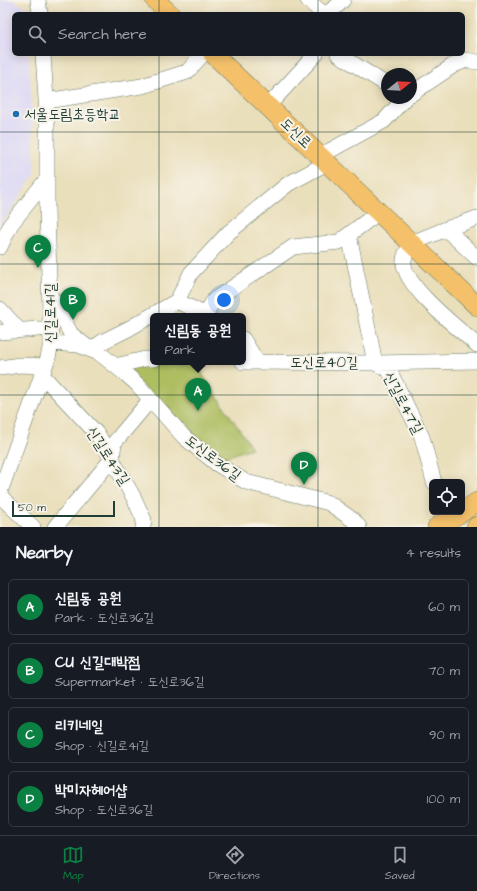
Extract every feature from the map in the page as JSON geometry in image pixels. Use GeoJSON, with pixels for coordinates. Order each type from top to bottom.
{"type":"FeatureCollection","features":[{"type":"Feature","properties":{"kind":"main road"},"geometry":{"type":"LineString","coordinates":[[155,0],[168,12]]}},
{"type":"Feature","properties":{"kind":"main road","name":"도신로"},"geometry":{"type":"LineString","coordinates":[[215,56],[477,306]]}},
{"type":"Feature","properties":{"kind":"main road"},"geometry":{"type":"LineString","coordinates":[[465,510],[477,502]]}},
{"type":"Feature","properties":{"kind":"main road"},"geometry":{"type":"LineString","coordinates":[[441,521],[455,515]]}},
{"type":"Feature","properties":{"kind":"street"},"geometry":{"type":"LineString","coordinates":[[38,0],[40,12]]}},
{"type":"Feature","properties":{"kind":"street"},"geometry":{"type":"LineString","coordinates":[[308,0],[322,12]]}},
{"type":"Feature","properties":{"kind":"street"},"geometry":{"type":"LineString","coordinates":[[328,12],[338,6],[343,0]]}},
{"type":"Feature","properties":{"kind":"street","name":"신길로41길"},"geometry":{"type":"LineString","coordinates":[[0,492],[4,470],[44,370],[51,336],[46,100],[43,56]]}},
{"type":"Feature","properties":{"kind":"street"},"geometry":{"type":"LineString","coordinates":[[46,100],[142,86],[187,72],[201,56]]}},
{"type":"Feature","properties":{"kind":"street"},"geometry":{"type":"LineString","coordinates":[[268,106],[317,56]]}},
{"type":"Feature","properties":{"kind":"street"},"geometry":{"type":"LineString","coordinates":[[341,56],[381,81]]}},
{"type":"Feature","properties":{"kind":"street"},"geometry":{"type":"LineString","coordinates":[[417,90],[454,65],[466,60],[477,62]]}},
{"type":"Feature","properties":{"kind":"street"},"geometry":{"type":"LineString","coordinates":[[156,313],[176,302],[191,273],[228,233],[288,184],[384,121],[400,104]]}},
{"type":"Feature","properties":{"kind":"street"},"geometry":{"type":"LineString","coordinates":[[0,247],[11,224],[47,179]]}},
{"type":"Feature","properties":{"kind":"street"},"geometry":{"type":"LineString","coordinates":[[208,313],[214,300],[292,247],[339,242],[379,212]]}},
{"type":"Feature","properties":{"kind":"street"},"geometry":{"type":"LineString","coordinates":[[477,218],[412,243],[403,262],[405,271],[419,291],[477,345]]}},
{"type":"Feature","properties":{"kind":"street"},"geometry":{"type":"LineString","coordinates":[[446,229],[477,258]]}},
{"type":"Feature","properties":{"kind":"street","name":"신길로47길"},"geometry":{"type":"LineString","coordinates":[[349,235],[376,363],[389,370],[422,437],[433,479]]}},
{"type":"Feature","properties":{"kind":"street","name":"도신로36길"},"geometry":{"type":"LineString","coordinates":[[50,296],[71,334],[91,350]]}},
{"type":"Feature","properties":{"kind":"street"},"geometry":{"type":"LineString","coordinates":[[176,302],[202,313]]}},
{"type":"Feature","properties":{"kind":"street"},"geometry":{"type":"LineString","coordinates":[[0,308],[19,330]]}},
{"type":"Feature","properties":{"kind":"street"},"geometry":{"type":"LineString","coordinates":[[91,350],[102,342],[150,317]]}},
{"type":"Feature","properties":{"kind":"street","name":"도신로36길"},"geometry":{"type":"LineString","coordinates":[[0,332],[19,330],[51,336],[99,353],[137,384],[184,437],[217,464],[246,482],[329,503],[353,520],[359,527]]}},
{"type":"Feature","properties":{"kind":"street"},"geometry":{"type":"LineString","coordinates":[[246,349],[250,362]]}},
{"type":"Feature","properties":{"kind":"street"},"geometry":{"type":"LineString","coordinates":[[115,366],[150,359]]}},
{"type":"Feature","properties":{"kind":"street","name":"도신로40길"},"geometry":{"type":"LineString","coordinates":[[250,362],[376,363],[477,361]]}},
{"type":"Feature","properties":{"kind":"street"},"geometry":{"type":"LineString","coordinates":[[0,368],[20,365],[44,370]]}},
{"type":"Feature","properties":{"kind":"street","name":"신길로43길"},"geometry":{"type":"LineString","coordinates":[[44,370],[98,435],[134,498],[144,520],[143,527]]}},
{"type":"Feature","properties":{"kind":"street"},"geometry":{"type":"LineString","coordinates":[[55,527],[112,459],[114,444],[150,400]]}},
{"type":"Feature","properties":{"kind":"street"},"geometry":{"type":"LineString","coordinates":[[0,496],[33,527]]}},
{"type":"Feature","properties":{"kind":"shaded area","name":"서울도림초등학교"},"geometry":{"type":"Polygon","coordinates":[[[0,0],[12,0],[26,7],[27,12],[12,12],[12,56],[29,56],[35,174],[0,226],[0,0]]]}},
{"type":"Feature","properties":{"kind":"green space"},"geometry":{"type":"Polygon","coordinates":[[[202,365],[202,374],[252,448],[220,459],[123,367],[202,365]]]}},
{"type":"Feature","properties":{"kind":"place","name":"서울도림초등학교"},"geometry":{"type":"Point","coordinates":[16,114]}},
{"type":"Feature","properties":{"kind":"place","name":"리키네일"},"geometry":{"type":"Point","coordinates":[38,268]}},
{"type":"Feature","properties":{"kind":"place","name":"CU 신길대박점"},"geometry":{"type":"Point","coordinates":[73,320]}},
{"type":"Feature","properties":{"kind":"place","name":"신림동 공원"},"geometry":{"type":"Point","coordinates":[198,411]}},
{"type":"Feature","properties":{"kind":"place","name":"박미자헤어샵"},"geometry":{"type":"Point","coordinates":[304,485]}}]}
